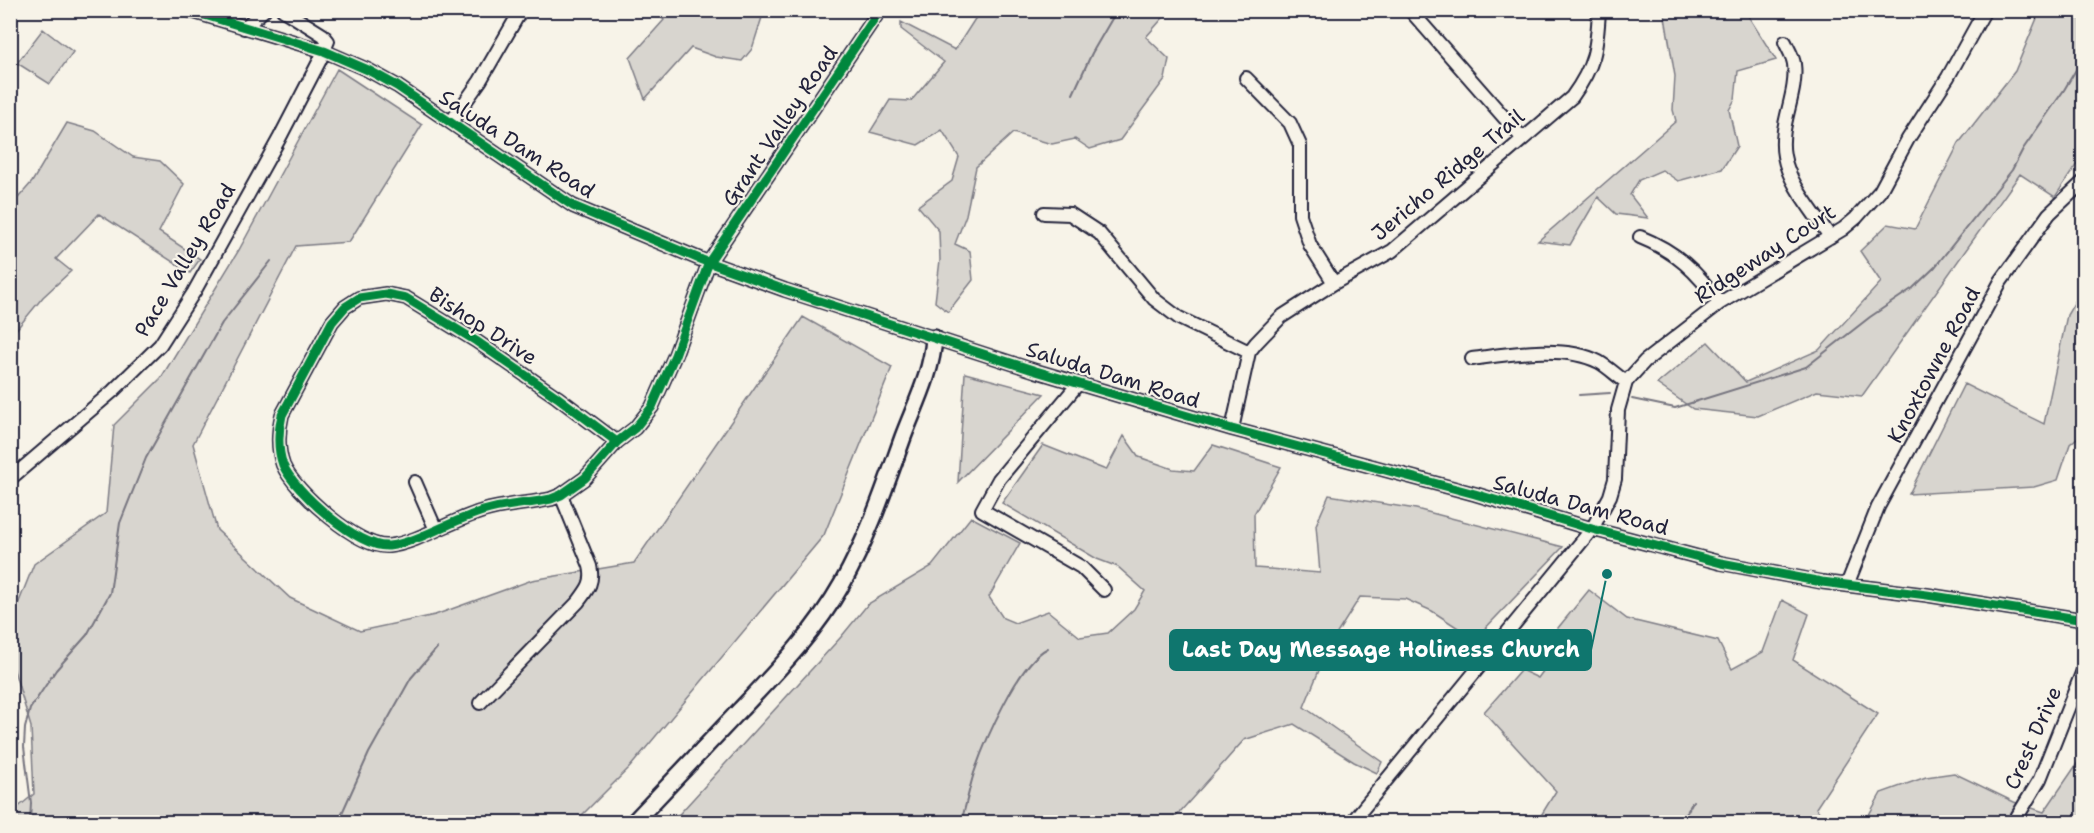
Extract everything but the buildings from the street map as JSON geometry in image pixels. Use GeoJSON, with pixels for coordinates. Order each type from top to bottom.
{"type":"FeatureCollection","features":[{"type":"Feature","properties":{"kind":"main road"},"geometry":{"type":"LineString","coordinates":[[634,822],[770,680],[819,621],[843,583],[890,477],[903,437],[907,411],[921,357],[934,338]]}},
{"type":"Feature","properties":{"kind":"street","name":"Saluda Dam Road"},"geometry":{"type":"LineString","coordinates":[[188,10],[324,51],[368,70],[397,86],[573,206],[709,262],[785,290],[934,338],[1078,384],[1232,429],[1721,563],[1847,585],[1948,598],[2084,620]]}},
{"type":"Feature","properties":{"kind":"street"},"geometry":{"type":"LineString","coordinates":[[243,28],[264,10]]}},
{"type":"Feature","properties":{"kind":"street"},"geometry":{"type":"LineString","coordinates":[[283,10],[323,35],[328,41],[324,51]]}},
{"type":"Feature","properties":{"kind":"street"},"geometry":{"type":"LineString","coordinates":[[451,122],[480,81],[521,10]]}},
{"type":"Feature","properties":{"kind":"street","name":"Grant Valley Road"},"geometry":{"type":"LineString","coordinates":[[709,262],[880,10]]}},
{"type":"Feature","properties":{"kind":"street"},"geometry":{"type":"LineString","coordinates":[[1410,10],[1522,139]]}},
{"type":"Feature","properties":{"kind":"street","name":"Jericho Ridge Trail"},"geometry":{"type":"LineString","coordinates":[[1232,429],[1250,352],[1256,343],[1281,317],[1392,251],[1572,97],[1588,75],[1597,41],[1599,10]]}},
{"type":"Feature","properties":{"kind":"street","name":"Ridgeway Court"},"geometry":{"type":"LineString","coordinates":[[1354,822],[1592,529],[1610,496],[1616,479],[1618,410],[1626,382],[1645,361],[1720,303],[1830,237],[1856,218],[1880,191],[1908,139],[1948,77],[1985,10]]}},
{"type":"Feature","properties":{"kind":"street"},"geometry":{"type":"LineString","coordinates":[[1785,42],[1794,62],[1794,78],[1784,134],[1784,157],[1794,181],[1830,237]]}},
{"type":"Feature","properties":{"kind":"street","name":"Pace Valley Road"},"geometry":{"type":"LineString","coordinates":[[10,479],[113,391],[160,345],[194,291],[279,139],[324,51]]}},
{"type":"Feature","properties":{"kind":"street"},"geometry":{"type":"LineString","coordinates":[[1246,78],[1290,123],[1300,145],[1300,215],[1310,244],[1334,284]]}},
{"type":"Feature","properties":{"kind":"street","name":"Knoxtowne Road"},"geometry":{"type":"LineString","coordinates":[[1847,585],[1878,507],[2001,281],[2049,214],[2084,181]]}},
{"type":"Feature","properties":{"kind":"street"},"geometry":{"type":"LineString","coordinates":[[1044,213],[1070,214],[1099,234],[1154,299],[1179,318],[1250,352]]}},
{"type":"Feature","properties":{"kind":"street"},"geometry":{"type":"LineString","coordinates":[[1640,237],[1677,255],[1720,303]]}},
{"type":"Feature","properties":{"kind":"street","name":"Bishop Drive"},"geometry":{"type":"LineString","coordinates":[[617,442],[476,341],[406,298],[386,294],[359,298],[345,307],[332,322],[282,416],[278,432],[284,466],[296,484],[348,530],[365,541],[388,546],[483,511],[536,502],[561,495],[585,478],[617,442],[635,428],[652,407],[675,355],[709,262]]}},
{"type":"Feature","properties":{"kind":"street"},"geometry":{"type":"LineString","coordinates":[[1472,358],[1527,353],[1576,355],[1599,362],[1626,382]]}},
{"type":"Feature","properties":{"kind":"street"},"geometry":{"type":"LineString","coordinates":[[1078,384],[999,479],[982,510],[1082,567],[1104,590]]}},
{"type":"Feature","properties":{"kind":"street"},"geometry":{"type":"LineString","coordinates":[[415,482],[436,530]]}},
{"type":"Feature","properties":{"kind":"street"},"geometry":{"type":"LineString","coordinates":[[480,703],[578,602],[590,586],[592,574],[590,566],[561,495]]}},
{"type":"Feature","properties":{"kind":"street","name":"Crest Drive"},"geometry":{"type":"LineString","coordinates":[[2014,822],[2040,779],[2084,668]]}},
{"type":"Feature","properties":{"kind":"shaded area"},"geometry":{"type":"Polygon","coordinates":[[[656,11],[764,11],[752,49],[742,61],[716,57],[691,48],[645,99],[630,58],[664,20],[656,11]]]}},
{"type":"Feature","properties":{"kind":"shaded area"},"geometry":{"type":"Polygon","coordinates":[[[980,11],[1169,11],[1146,37],[1169,59],[1165,79],[1120,140],[1090,149],[1075,139],[1052,144],[1013,133],[976,167],[966,215],[955,244],[970,251],[973,280],[948,312],[935,302],[940,260],[939,231],[918,206],[952,181],[959,157],[942,130],[918,145],[870,132],[890,100],[911,101],[944,62],[901,29],[901,22],[955,50],[980,11]]]}},
{"type":"Feature","properties":{"kind":"shaded area"},"geometry":{"type":"Polygon","coordinates":[[[1664,11],[1745,11],[1776,60],[1738,71],[1735,99],[1729,110],[1737,146],[1722,169],[1678,181],[1662,170],[1639,180],[1630,195],[1648,218],[1616,214],[1598,197],[1570,245],[1538,241],[1676,121],[1673,110],[1675,76],[1664,11]]]}},
{"type":"Feature","properties":{"kind":"shaded area"},"geometry":{"type":"Polygon","coordinates":[[[2040,11],[2083,11],[2083,155],[2055,197],[2020,174],[1862,396],[1817,391],[1758,416],[1693,409],[1657,384],[1708,342],[1746,382],[1819,350],[1881,282],[1860,251],[1888,224],[1915,229],[1959,143],[2015,71],[2040,11]]]}},
{"type":"Feature","properties":{"kind":"shaded area"},"geometry":{"type":"Polygon","coordinates":[[[43,29],[73,52],[50,84],[17,63],[43,29]]]}},
{"type":"Feature","properties":{"kind":"shaded area"},"geometry":{"type":"Polygon","coordinates":[[[337,69],[422,125],[349,242],[296,246],[193,444],[217,530],[290,598],[360,631],[435,615],[532,580],[634,563],[803,317],[892,367],[824,535],[630,767],[575,822],[11,822],[10,814],[34,794],[31,727],[10,657],[11,622],[34,564],[106,513],[114,425],[161,378],[239,250],[337,69]]]}},
{"type":"Feature","properties":{"kind":"shaded area"},"geometry":{"type":"Polygon","coordinates":[[[67,123],[95,131],[133,157],[160,161],[184,184],[159,232],[200,259],[190,273],[99,214],[56,259],[71,271],[43,297],[11,336],[11,206],[32,182],[67,123]]]}},
{"type":"Feature","properties":{"kind":"shaded area"},"geometry":{"type":"Polygon","coordinates":[[[2083,288],[2083,433],[2070,444],[2058,480],[2034,487],[1909,494],[1964,384],[2044,424],[2067,315],[2083,288]]]}},
{"type":"Feature","properties":{"kind":"shaded area"},"geometry":{"type":"Polygon","coordinates":[[[965,373],[1044,394],[958,482],[965,373]]]}},
{"type":"Feature","properties":{"kind":"shaded area"},"geometry":{"type":"Polygon","coordinates":[[[1124,436],[1139,457],[1173,469],[1194,471],[1213,445],[1281,467],[1254,514],[1255,568],[1320,573],[1316,525],[1329,495],[1416,509],[1563,547],[1475,639],[1432,611],[1405,599],[1360,597],[1329,646],[1304,707],[1382,762],[1377,773],[1354,762],[1294,724],[1244,740],[1171,822],[672,822],[841,637],[868,604],[932,566],[971,517],[1020,543],[989,597],[1003,618],[1015,623],[1048,611],[1080,637],[1108,633],[1134,609],[1145,591],[1118,567],[1097,559],[1002,503],[1043,445],[1106,470],[1124,436]]]}},
{"type":"Feature","properties":{"kind":"shaded area"},"geometry":{"type":"Polygon","coordinates":[[[1589,590],[1627,619],[1718,641],[1732,669],[1763,652],[1782,600],[1809,614],[1793,660],[1878,714],[1816,808],[1827,822],[1537,822],[1556,791],[1484,712],[1521,670],[1538,678],[1557,652],[1553,634],[1589,590]]]}},
{"type":"Feature","properties":{"kind":"shaded area"},"geometry":{"type":"Polygon","coordinates":[[[2083,755],[2083,822],[1865,822],[1881,793],[1926,777],[1954,773],[2014,802],[2044,812],[2083,755]]]}},
{"type":"Feature","properties":{"kind":"waterway"},"geometry":{"type":"LineString","coordinates":[[1073,94],[1092,53],[1117,10]]}},
{"type":"Feature","properties":{"kind":"waterway"},"geometry":{"type":"LineString","coordinates":[[1632,399],[1675,408],[1806,367],[1870,317],[1913,288],[1935,267],[2012,170],[2023,149],[2064,90],[2084,56]]}},
{"type":"Feature","properties":{"kind":"waterway"},"geometry":{"type":"LineString","coordinates":[[30,822],[31,803],[24,747],[25,728],[30,709],[56,670],[87,635],[110,593],[120,523],[146,458],[222,323],[271,261]]}},
{"type":"Feature","properties":{"kind":"waterway"},"geometry":{"type":"LineString","coordinates":[[1579,395],[1610,393]]}},
{"type":"Feature","properties":{"kind":"waterway"},"geometry":{"type":"LineString","coordinates":[[338,822],[369,753],[411,678],[437,648]]}},
{"type":"Feature","properties":{"kind":"waterway"},"geometry":{"type":"LineString","coordinates":[[961,822],[974,773],[1004,704],[1025,669],[1048,648]]}},
{"type":"Feature","properties":{"kind":"waterway"},"geometry":{"type":"LineString","coordinates":[[1682,822],[1693,801]]}},
{"type":"Feature","properties":{"kind":"cycle path"},"geometry":{"type":"LineString","coordinates":[[188,10],[324,51],[368,70],[397,86],[573,206],[702,260],[785,290],[1036,371],[1232,429],[1721,563],[1822,582],[1927,595],[2084,620]]}},
{"type":"Feature","properties":{"kind":"cycle path"},"geometry":{"type":"LineString","coordinates":[[617,442],[476,341],[406,298],[386,294],[359,298],[345,307],[332,322],[282,415],[279,440],[283,465],[289,476],[313,503],[345,529],[376,544],[389,546],[400,544],[491,509],[551,499],[561,495],[585,478],[617,442],[635,428],[652,407],[675,355],[709,262],[880,10]]}},
{"type":"Feature","properties":{"kind":"place","name":"Last Day Message Holiness Church"},"geometry":{"type":"Point","coordinates":[1607,574]}}]}
